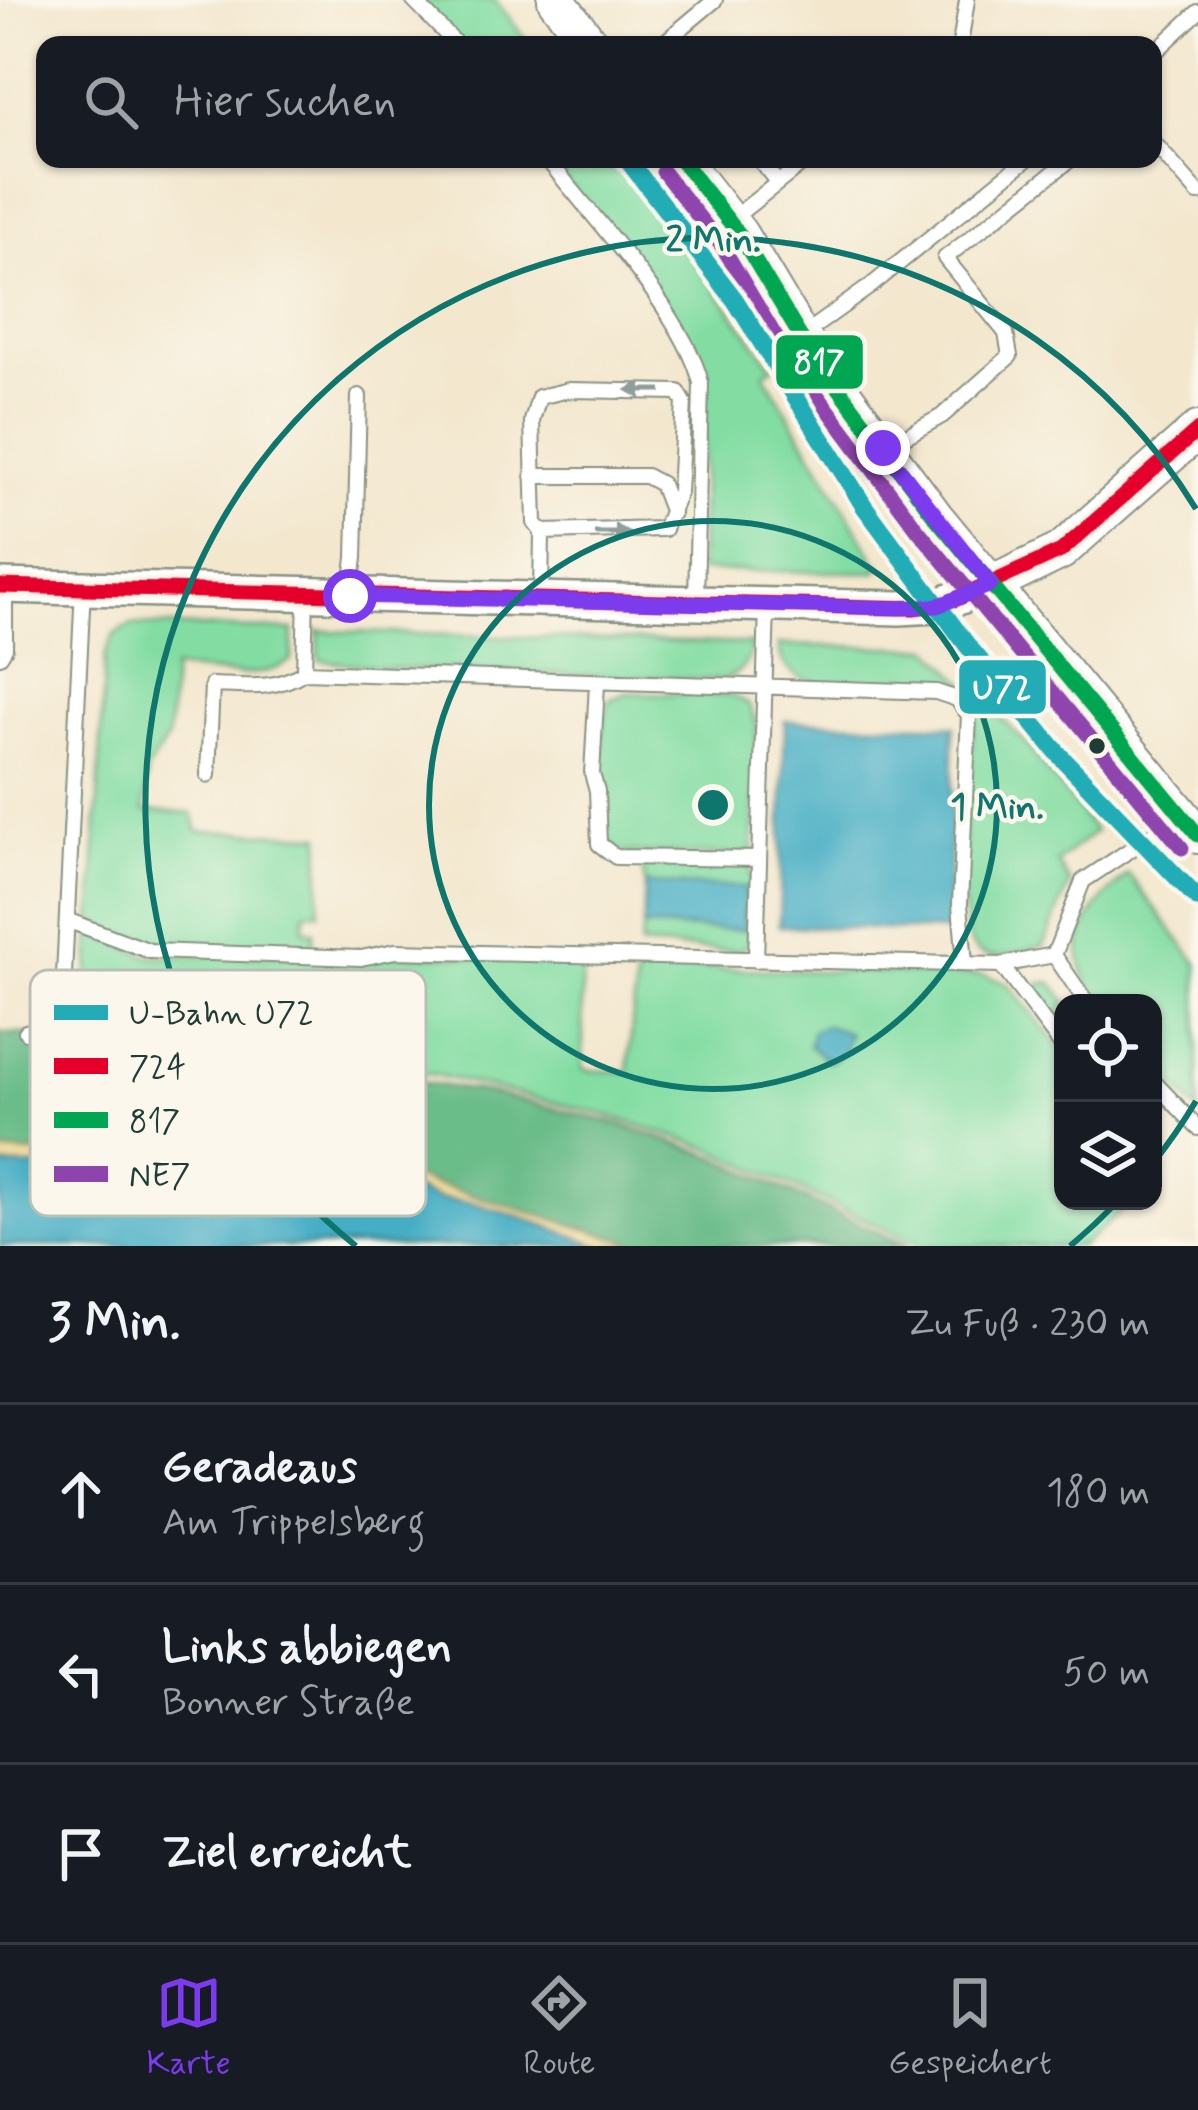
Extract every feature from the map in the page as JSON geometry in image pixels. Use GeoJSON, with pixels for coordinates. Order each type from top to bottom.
{"type":"FeatureCollection","features":[{"type":"Feature","properties":{"kind":"main road"},"geometry":{"type":"LineString","coordinates":[[556,0],[584,36]]}},
{"type":"Feature","properties":{"kind":"main road"},"geometry":{"type":"LineString","coordinates":[[687,168],[729,221],[800,336],[883,448],[1190,825]]}},
{"type":"Feature","properties":{"kind":"main road"},"geometry":{"type":"LineString","coordinates":[[991,585],[1061,550],[1198,430]]}},
{"type":"Feature","properties":{"kind":"street"},"geometry":{"type":"LineString","coordinates":[[3,586],[925,607],[991,585]]}},
{"type":"Feature","properties":{"kind":"lane"},"geometry":{"type":"LineString","coordinates":[[413,0],[448,36]]}},
{"type":"Feature","properties":{"kind":"lane"},"geometry":{"type":"LineString","coordinates":[[671,36],[715,0]]}},
{"type":"Feature","properties":{"kind":"lane"},"geometry":{"type":"LineString","coordinates":[[961,36],[967,0]]}},
{"type":"Feature","properties":{"kind":"lane"},"geometry":{"type":"LineString","coordinates":[[1162,46],[1198,12]]}},
{"type":"Feature","properties":{"kind":"lane"},"geometry":{"type":"LineString","coordinates":[[1162,152],[1198,193]]}},
{"type":"Feature","properties":{"kind":"lane"},"geometry":{"type":"LineString","coordinates":[[554,168],[670,316],[695,361],[700,383],[696,605]]}},
{"type":"Feature","properties":{"kind":"lane"},"geometry":{"type":"LineString","coordinates":[[766,168],[777,182]]}},
{"type":"Feature","properties":{"kind":"lane"},"geometry":{"type":"LineString","coordinates":[[729,221],[796,168]]}},
{"type":"Feature","properties":{"kind":"lane"},"geometry":{"type":"LineString","coordinates":[[800,336],[872,285],[1016,168]]}},
{"type":"Feature","properties":{"kind":"lane"},"geometry":{"type":"LineString","coordinates":[[883,448],[942,416],[1010,356],[1006,333],[946,258],[1060,168]]}},
{"type":"Feature","properties":{"kind":"lane"},"geometry":{"type":"LineString","coordinates":[[541,601],[542,532],[535,523],[533,476],[533,409],[539,397],[569,390],[678,392],[684,412],[679,492],[664,530],[542,532]]}},
{"type":"Feature","properties":{"kind":"lane"},"geometry":{"type":"LineString","coordinates":[[350,596],[358,396]]}},
{"type":"Feature","properties":{"kind":"lane"},"geometry":{"type":"LineString","coordinates":[[533,476],[646,476],[661,484],[672,513]]}},
{"type":"Feature","properties":{"kind":"lane"},"geometry":{"type":"LineString","coordinates":[[0,656],[5,647],[3,586]]}},
{"type":"Feature","properties":{"kind":"lane"},"geometry":{"type":"LineString","coordinates":[[65,970],[83,588]]}},
{"type":"Feature","properties":{"kind":"lane"},"geometry":{"type":"LineString","coordinates":[[304,672],[306,594]]}},
{"type":"Feature","properties":{"kind":"lane"},"geometry":{"type":"LineString","coordinates":[[756,961],[767,607]]}},
{"type":"Feature","properties":{"kind":"lane"},"geometry":{"type":"LineString","coordinates":[[208,775],[212,685],[268,687],[304,672],[936,692],[957,699],[969,715],[960,904],[965,964]]}},
{"type":"Feature","properties":{"kind":"lane"},"geometry":{"type":"LineString","coordinates":[[597,684],[592,774],[599,844],[616,857],[759,859]]}},
{"type":"Feature","properties":{"kind":"lane"},"geometry":{"type":"LineString","coordinates":[[1054,955],[1083,881],[1190,825]]}},
{"type":"Feature","properties":{"kind":"lane"},"geometry":{"type":"LineString","coordinates":[[69,921],[151,951],[361,958],[395,950],[1001,965],[1054,955]]}},
{"type":"Feature","properties":{"kind":"lane"},"geometry":{"type":"LineString","coordinates":[[1054,955],[1081,994]]}},
{"type":"Feature","properties":{"kind":"lane"},"geometry":{"type":"LineString","coordinates":[[1001,965],[1054,1035]]}},
{"type":"Feature","properties":{"kind":"lane"},"geometry":{"type":"LineString","coordinates":[[26,1032],[30,1031]]}},
{"type":"Feature","properties":{"kind":"lane"},"geometry":{"type":"LineString","coordinates":[[1162,1096],[1198,1128]]}},
{"type":"Feature","properties":{"kind":"green space"},"geometry":{"type":"Polygon","coordinates":[[[414,0],[495,0],[523,36],[452,36],[414,0]]]}},
{"type":"Feature","properties":{"kind":"green space"},"geometry":{"type":"Polygon","coordinates":[[[557,168],[626,168],[773,367],[764,373],[880,568],[876,572],[700,571],[704,381],[696,350],[557,168]]]}},
{"type":"Feature","properties":{"kind":"green space"},"geometry":{"type":"Polygon","coordinates":[[[132,625],[293,630],[292,659],[280,667],[251,674],[173,669],[168,738],[147,769],[144,811],[192,813],[198,831],[321,835],[319,912],[305,912],[304,930],[314,931],[313,943],[305,949],[152,947],[92,923],[105,654],[114,634],[132,625]]]}},
{"type":"Feature","properties":{"kind":"green space"},"geometry":{"type":"Polygon","coordinates":[[[318,631],[751,644],[742,668],[719,680],[389,668],[319,660],[318,631]]]}},
{"type":"Feature","properties":{"kind":"green space"},"geometry":{"type":"Polygon","coordinates":[[[779,645],[930,648],[1025,742],[1095,832],[1057,862],[1070,883],[1044,946],[986,955],[972,945],[966,927],[965,831],[976,708],[967,697],[942,682],[826,685],[793,672],[782,661],[779,645]]]}},
{"type":"Feature","properties":{"kind":"green space"},"geometry":{"type":"Polygon","coordinates":[[[627,693],[732,696],[749,705],[757,724],[753,855],[619,853],[601,835],[603,724],[609,700],[627,693]]]}},
{"type":"Feature","properties":{"kind":"green space"},"geometry":{"type":"Polygon","coordinates":[[[641,859],[751,862],[750,940],[740,951],[640,946],[643,927],[744,930],[746,888],[645,884],[641,859]]]}},
{"type":"Feature","properties":{"kind":"green space"},"geometry":{"type":"Polygon","coordinates":[[[1128,874],[1198,964],[1198,1112],[1162,1073],[1162,994],[1096,994],[1089,984],[1080,949],[1083,933],[1100,903],[1128,874]]]}},
{"type":"Feature","properties":{"kind":"green space"},"geometry":{"type":"Polygon","coordinates":[[[91,933],[148,956],[400,954],[582,960],[583,1070],[628,1072],[636,976],[647,967],[984,975],[1008,984],[1054,1040],[1054,1210],[1124,1210],[1081,1246],[923,1246],[709,1148],[610,1116],[426,1074],[426,970],[89,970],[91,933]]]}},
{"type":"Feature","properties":{"kind":"green space"},"geometry":{"type":"Polygon","coordinates":[[[1051,982],[1061,994],[1054,994],[1054,1021],[1036,997],[1039,984],[1051,982]]]}},
{"type":"Feature","properties":{"kind":"green space"},"geometry":{"type":"Polygon","coordinates":[[[0,1033],[30,1034],[30,1153],[0,1152],[0,1033]]]}},
{"type":"Feature","properties":{"kind":"green space"},"geometry":{"type":"Polygon","coordinates":[[[426,1083],[619,1124],[708,1154],[908,1246],[644,1246],[426,1181],[426,1083]]]}},
{"type":"Feature","properties":{"kind":"sand"},"geometry":{"type":"Polygon","coordinates":[[[0,1152],[30,1153],[30,1166],[0,1166],[0,1152]]]}},
{"type":"Feature","properties":{"kind":"sand"},"geometry":{"type":"Polygon","coordinates":[[[426,1181],[644,1246],[601,1246],[473,1203],[426,1194],[426,1181]]]}},
{"type":"Feature","properties":{"kind":"water"},"geometry":{"type":"Polygon","coordinates":[[[785,721],[954,726],[948,931],[779,926],[785,721]]]}},
{"type":"Feature","properties":{"kind":"water"},"geometry":{"type":"Polygon","coordinates":[[[645,884],[746,887],[744,930],[643,927],[645,884]]]}},
{"type":"Feature","properties":{"kind":"water"},"geometry":{"type":"Polygon","coordinates":[[[826,1025],[849,1033],[844,1053],[829,1062],[809,1046],[813,1031],[826,1025]]]}},
{"type":"Feature","properties":{"kind":"water"},"geometry":{"type":"Polygon","coordinates":[[[0,1166],[30,1166],[30,1216],[426,1216],[426,1194],[473,1203],[601,1246],[0,1246],[0,1166]]]}},
{"type":"Feature","properties":{"kind":"metro line","name":"U72"},"geometry":{"type":"LineString","coordinates":[[634,168],[735,300],[864,506],[967,645],[1062,758],[1198,899]]}},
{"type":"Feature","properties":{"kind":"transit line","name":"817"},"geometry":{"type":"LineString","coordinates":[[687,168],[739,234],[800,336],[935,517],[1198,835]]}},
{"type":"Feature","properties":{"kind":"transit line","name":"NE7"},"geometry":{"type":"LineString","coordinates":[[663,172],[722,246],[783,349],[918,530],[1182,848]]}},
{"type":"Feature","properties":{"kind":"transit line","name":"724"},"geometry":{"type":"LineString","coordinates":[[0,586],[913,608],[950,602],[1061,551],[1198,430]]}},
{"type":"Feature","properties":{"kind":"route"},"geometry":{"type":"LineString","coordinates":[[350,596],[899,608],[937,606],[991,585],[883,448]]}}]}
